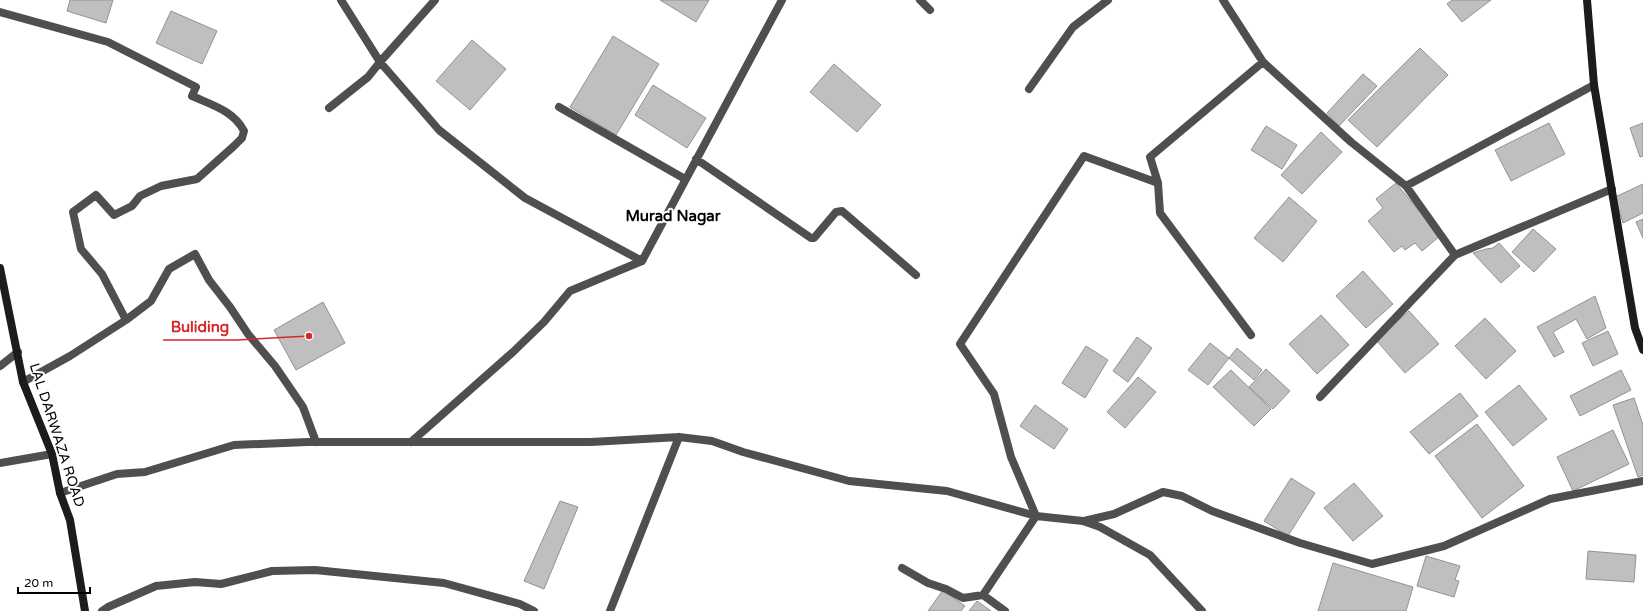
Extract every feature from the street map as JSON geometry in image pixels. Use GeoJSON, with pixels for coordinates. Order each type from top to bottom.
{"type":"FeatureCollection","features":[{"type":"Feature","properties":{"kind":"main road"},"geometry":{"type":"LineString","coordinates":[[1587,0],[1594,85],[1635,328],[1643,350]]}},
{"type":"Feature","properties":{"kind":"main road","name":"LAL DARWAZA ROAD"},"geometry":{"type":"LineString","coordinates":[[0,268],[23,382],[52,454],[60,493],[70,520],[85,611]]}},
{"type":"Feature","properties":{"kind":"street"},"geometry":{"type":"LineString","coordinates":[[341,0],[380,62],[439,130],[525,198],[642,261]]}},
{"type":"Feature","properties":{"kind":"street"},"geometry":{"type":"LineString","coordinates":[[329,108],[368,78],[380,62],[435,0]]}},
{"type":"Feature","properties":{"kind":"street"},"geometry":{"type":"LineString","coordinates":[[411,442],[518,347],[544,322],[570,291],[642,261],[782,0]]}},
{"type":"Feature","properties":{"kind":"street"},"geometry":{"type":"LineString","coordinates":[[920,0],[930,10]]}},
{"type":"Feature","properties":{"kind":"street"},"geometry":{"type":"LineString","coordinates":[[1029,90],[1073,27],[1108,0]]}},
{"type":"Feature","properties":{"kind":"street"},"geometry":{"type":"LineString","coordinates":[[1223,0],[1263,62],[1351,142],[1406,186],[1455,255]]}},
{"type":"Feature","properties":{"kind":"street"},"geometry":{"type":"LineString","coordinates":[[0,12],[108,42],[196,87],[192,96],[232,115],[240,122],[244,131],[242,138],[197,179],[161,186],[140,196],[132,206],[114,215],[96,195],[73,212],[81,249],[102,274],[126,320]]}},
{"type":"Feature","properties":{"kind":"street"},"geometry":{"type":"LineString","coordinates":[[1251,335],[1160,213],[1158,183],[1150,157],[1263,62]]}},
{"type":"Feature","properties":{"kind":"street"},"geometry":{"type":"LineString","coordinates":[[1406,186],[1594,85]]}},
{"type":"Feature","properties":{"kind":"street"},"geometry":{"type":"LineString","coordinates":[[559,107],[685,179]]}},
{"type":"Feature","properties":{"kind":"street"},"geometry":{"type":"LineString","coordinates":[[1036,516],[1012,457],[994,394],[960,344],[1084,156],[1158,183]]}},
{"type":"Feature","properties":{"kind":"street"},"geometry":{"type":"LineString","coordinates":[[696,159],[811,238],[814,238],[836,212],[842,211],[916,275]]}},
{"type":"Feature","properties":{"kind":"street"},"geometry":{"type":"LineString","coordinates":[[1320,397],[1455,255],[1612,189]]}},
{"type":"Feature","properties":{"kind":"street"},"geometry":{"type":"LineString","coordinates":[[23,382],[70,356],[126,320],[151,301],[169,270],[195,254],[209,280],[230,307],[248,334],[275,366],[303,407],[316,442]]}},
{"type":"Feature","properties":{"kind":"street"},"geometry":{"type":"LineString","coordinates":[[0,366],[18,352]]}},
{"type":"Feature","properties":{"kind":"street"},"geometry":{"type":"LineString","coordinates":[[610,611],[679,437]]}},
{"type":"Feature","properties":{"kind":"street"},"geometry":{"type":"LineString","coordinates":[[60,493],[116,474],[144,472],[234,445],[316,442],[591,442],[679,437],[712,441],[743,452],[849,481],[947,491],[1036,516],[1082,522],[1100,527],[1150,555],[1202,611]]}},
{"type":"Feature","properties":{"kind":"street"},"geometry":{"type":"LineString","coordinates":[[0,463],[52,454]]}},
{"type":"Feature","properties":{"kind":"street"},"geometry":{"type":"LineString","coordinates":[[1082,522],[1114,514],[1163,492],[1182,496],[1212,511],[1300,543],[1372,564],[1444,546],[1550,499],[1643,481]]}},
{"type":"Feature","properties":{"kind":"street"},"geometry":{"type":"LineString","coordinates":[[983,595],[1036,516]]}},
{"type":"Feature","properties":{"kind":"street"},"geometry":{"type":"LineString","coordinates":[[902,568],[924,581],[963,598],[983,595],[1005,611]]}},
{"type":"Feature","properties":{"kind":"street"},"geometry":{"type":"LineString","coordinates":[[102,611],[108,606],[156,586],[195,582],[221,584],[272,571],[315,570],[444,583],[520,604],[534,611]]}},
{"type":"Feature","properties":{"kind":"building"},"geometry":{"type":"Polygon","coordinates":[[[70,0],[113,0],[106,23],[67,11],[70,0]]]}},
{"type":"Feature","properties":{"kind":"building"},"geometry":{"type":"Polygon","coordinates":[[[660,0],[709,0],[696,22],[660,0]]]}},
{"type":"Feature","properties":{"kind":"building"},"geometry":{"type":"Polygon","coordinates":[[[1452,0],[1491,0],[1462,22],[1447,4],[1452,0]]]}},
{"type":"Feature","properties":{"kind":"building"},"geometry":{"type":"Polygon","coordinates":[[[171,11],[217,31],[202,64],[156,43],[171,11]]]}},
{"type":"Feature","properties":{"kind":"building"},"geometry":{"type":"Polygon","coordinates":[[[613,36],[659,64],[616,135],[570,107],[613,36]]]}},
{"type":"Feature","properties":{"kind":"building"},"geometry":{"type":"Polygon","coordinates":[[[472,40],[506,69],[470,110],[436,81],[472,40]]]}},
{"type":"Feature","properties":{"kind":"building"},"geometry":{"type":"Polygon","coordinates":[[[1420,48],[1448,75],[1377,147],[1348,120],[1420,48]]]}},
{"type":"Feature","properties":{"kind":"building"},"geometry":{"type":"Polygon","coordinates":[[[834,64],[881,105],[857,132],[810,92],[834,64]]]}},
{"type":"Feature","properties":{"kind":"building"},"geometry":{"type":"Polygon","coordinates":[[[1363,74],[1377,86],[1339,126],[1327,113],[1363,74]]]}},
{"type":"Feature","properties":{"kind":"building"},"geometry":{"type":"Polygon","coordinates":[[[653,85],[706,118],[687,148],[635,115],[653,85]]]}},
{"type":"Feature","properties":{"kind":"building"},"geometry":{"type":"Polygon","coordinates":[[[1549,123],[1565,154],[1511,181],[1495,150],[1549,123]]]}},
{"type":"Feature","properties":{"kind":"building"},"geometry":{"type":"Polygon","coordinates":[[[1643,123],[1643,156],[1640,157],[1630,128],[1643,123]]]}},
{"type":"Feature","properties":{"kind":"building"},"geometry":{"type":"Polygon","coordinates":[[[1266,126],[1297,145],[1282,169],[1251,150],[1266,126]]]}},
{"type":"Feature","properties":{"kind":"building"},"geometry":{"type":"Polygon","coordinates":[[[1321,132],[1342,152],[1302,194],[1281,175],[1321,132]]]}},
{"type":"Feature","properties":{"kind":"building"},"geometry":{"type":"Polygon","coordinates":[[[1396,183],[1440,236],[1422,251],[1415,243],[1405,250],[1402,246],[1394,252],[1368,221],[1383,208],[1376,199],[1396,183]]]}},
{"type":"Feature","properties":{"kind":"building"},"geometry":{"type":"Polygon","coordinates":[[[1643,184],[1643,213],[1623,223],[1615,197],[1643,184]]]}},
{"type":"Feature","properties":{"kind":"building"},"geometry":{"type":"Polygon","coordinates":[[[1289,197],[1317,221],[1283,262],[1254,238],[1289,197]]]}},
{"type":"Feature","properties":{"kind":"building"},"geometry":{"type":"Polygon","coordinates":[[[1643,219],[1643,238],[1636,222],[1643,219]]]}},
{"type":"Feature","properties":{"kind":"building"},"geometry":{"type":"Polygon","coordinates":[[[1533,229],[1556,249],[1534,272],[1512,252],[1533,229]]]}},
{"type":"Feature","properties":{"kind":"building"},"geometry":{"type":"Polygon","coordinates":[[[1499,243],[1520,266],[1501,283],[1473,253],[1493,248],[1499,243]]]}},
{"type":"Feature","properties":{"kind":"building"},"geometry":{"type":"Polygon","coordinates":[[[1363,271],[1393,304],[1366,328],[1336,296],[1363,271]]]}},
{"type":"Feature","properties":{"kind":"building"},"geometry":{"type":"Polygon","coordinates":[[[1595,296],[1606,328],[1587,339],[1576,319],[1553,332],[1564,352],[1554,357],[1537,327],[1595,296]]]}},
{"type":"Feature","properties":{"kind":"building"},"geometry":{"type":"Polygon","coordinates":[[[323,302],[345,343],[296,370],[274,330],[323,302]]]}},
{"type":"Feature","properties":{"kind":"building"},"geometry":{"type":"Polygon","coordinates":[[[1409,311],[1439,344],[1405,373],[1376,340],[1409,311]]]}},
{"type":"Feature","properties":{"kind":"building"},"geometry":{"type":"Polygon","coordinates":[[[1321,315],[1349,345],[1317,374],[1289,344],[1321,315]]]}},
{"type":"Feature","properties":{"kind":"building"},"geometry":{"type":"Polygon","coordinates":[[[1485,318],[1516,351],[1486,379],[1455,346],[1485,318]]]}},
{"type":"Feature","properties":{"kind":"building"},"geometry":{"type":"Polygon","coordinates":[[[1608,331],[1618,354],[1593,366],[1582,343],[1608,331]]]}},
{"type":"Feature","properties":{"kind":"building"},"geometry":{"type":"Polygon","coordinates":[[[1137,337],[1152,348],[1128,382],[1113,371],[1137,337]]]}},
{"type":"Feature","properties":{"kind":"building"},"geometry":{"type":"Polygon","coordinates":[[[1210,343],[1229,358],[1208,385],[1188,370],[1210,343]]]}},
{"type":"Feature","properties":{"kind":"building"},"geometry":{"type":"Polygon","coordinates":[[[1086,346],[1108,360],[1085,398],[1062,383],[1086,346]]]}},
{"type":"Feature","properties":{"kind":"building"},"geometry":{"type":"Polygon","coordinates":[[[1237,348],[1262,370],[1254,380],[1229,358],[1237,348]]]}},
{"type":"Feature","properties":{"kind":"building"},"geometry":{"type":"Polygon","coordinates":[[[1266,369],[1290,391],[1273,409],[1249,387],[1266,369]]]}},
{"type":"Feature","properties":{"kind":"building"},"geometry":{"type":"Polygon","coordinates":[[[1231,370],[1271,409],[1254,426],[1213,387],[1231,370]]]}},
{"type":"Feature","properties":{"kind":"building"},"geometry":{"type":"Polygon","coordinates":[[[1621,370],[1631,390],[1580,416],[1570,396],[1621,370]]]}},
{"type":"Feature","properties":{"kind":"building"},"geometry":{"type":"Polygon","coordinates":[[[1138,377],[1156,392],[1125,428],[1107,412],[1138,377]]]}},
{"type":"Feature","properties":{"kind":"building"},"geometry":{"type":"Polygon","coordinates":[[[1519,385],[1547,419],[1513,446],[1485,412],[1519,385]]]}},
{"type":"Feature","properties":{"kind":"building"},"geometry":{"type":"Polygon","coordinates":[[[1460,393],[1478,416],[1429,454],[1410,432],[1460,393]]]}},
{"type":"Feature","properties":{"kind":"building"},"geometry":{"type":"Polygon","coordinates":[[[1634,398],[1643,425],[1643,475],[1638,477],[1613,405],[1634,398]]]}},
{"type":"Feature","properties":{"kind":"building"},"geometry":{"type":"Polygon","coordinates":[[[1035,405],[1068,429],[1054,449],[1020,426],[1035,405]]]}},
{"type":"Feature","properties":{"kind":"building"},"geometry":{"type":"Polygon","coordinates":[[[1477,424],[1524,486],[1482,518],[1435,456],[1477,424]]]}},
{"type":"Feature","properties":{"kind":"building"},"geometry":{"type":"Polygon","coordinates":[[[1613,430],[1629,464],[1573,491],[1557,457],[1613,430]]]}},
{"type":"Feature","properties":{"kind":"building"},"geometry":{"type":"Polygon","coordinates":[[[1291,478],[1315,493],[1288,536],[1264,521],[1291,478]]]}},
{"type":"Feature","properties":{"kind":"building"},"geometry":{"type":"Polygon","coordinates":[[[1354,483],[1383,516],[1353,541],[1324,508],[1354,483]]]}},
{"type":"Feature","properties":{"kind":"building"},"geometry":{"type":"Polygon","coordinates":[[[560,501],[578,507],[544,589],[524,581],[560,501]]]}},
{"type":"Feature","properties":{"kind":"building"},"geometry":{"type":"Polygon","coordinates":[[[1588,551],[1636,555],[1634,582],[1586,579],[1588,551]]]}},
{"type":"Feature","properties":{"kind":"building"},"geometry":{"type":"Polygon","coordinates":[[[1426,556],[1460,566],[1455,580],[1459,581],[1454,597],[1417,586],[1426,556]]]}},
{"type":"Feature","properties":{"kind":"building"},"geometry":{"type":"Polygon","coordinates":[[[1333,563],[1413,587],[1406,611],[1318,611],[1333,563]]]}},
{"type":"Feature","properties":{"kind":"building"},"geometry":{"type":"Polygon","coordinates":[[[943,590],[965,606],[961,611],[928,611],[943,590]]]}},
{"type":"Feature","properties":{"kind":"building"},"geometry":{"type":"Polygon","coordinates":[[[977,601],[991,611],[969,611],[977,601]]]}},
{"type":"Feature","properties":{"kind":"place","name":"Buliding"},"geometry":{"type":"Point","coordinates":[309,336]}},
{"type":"Feature","properties":{"kind":"district","name":"Murad Nagar"},"geometry":{"type":"Point","coordinates":[673,216]}}]}
